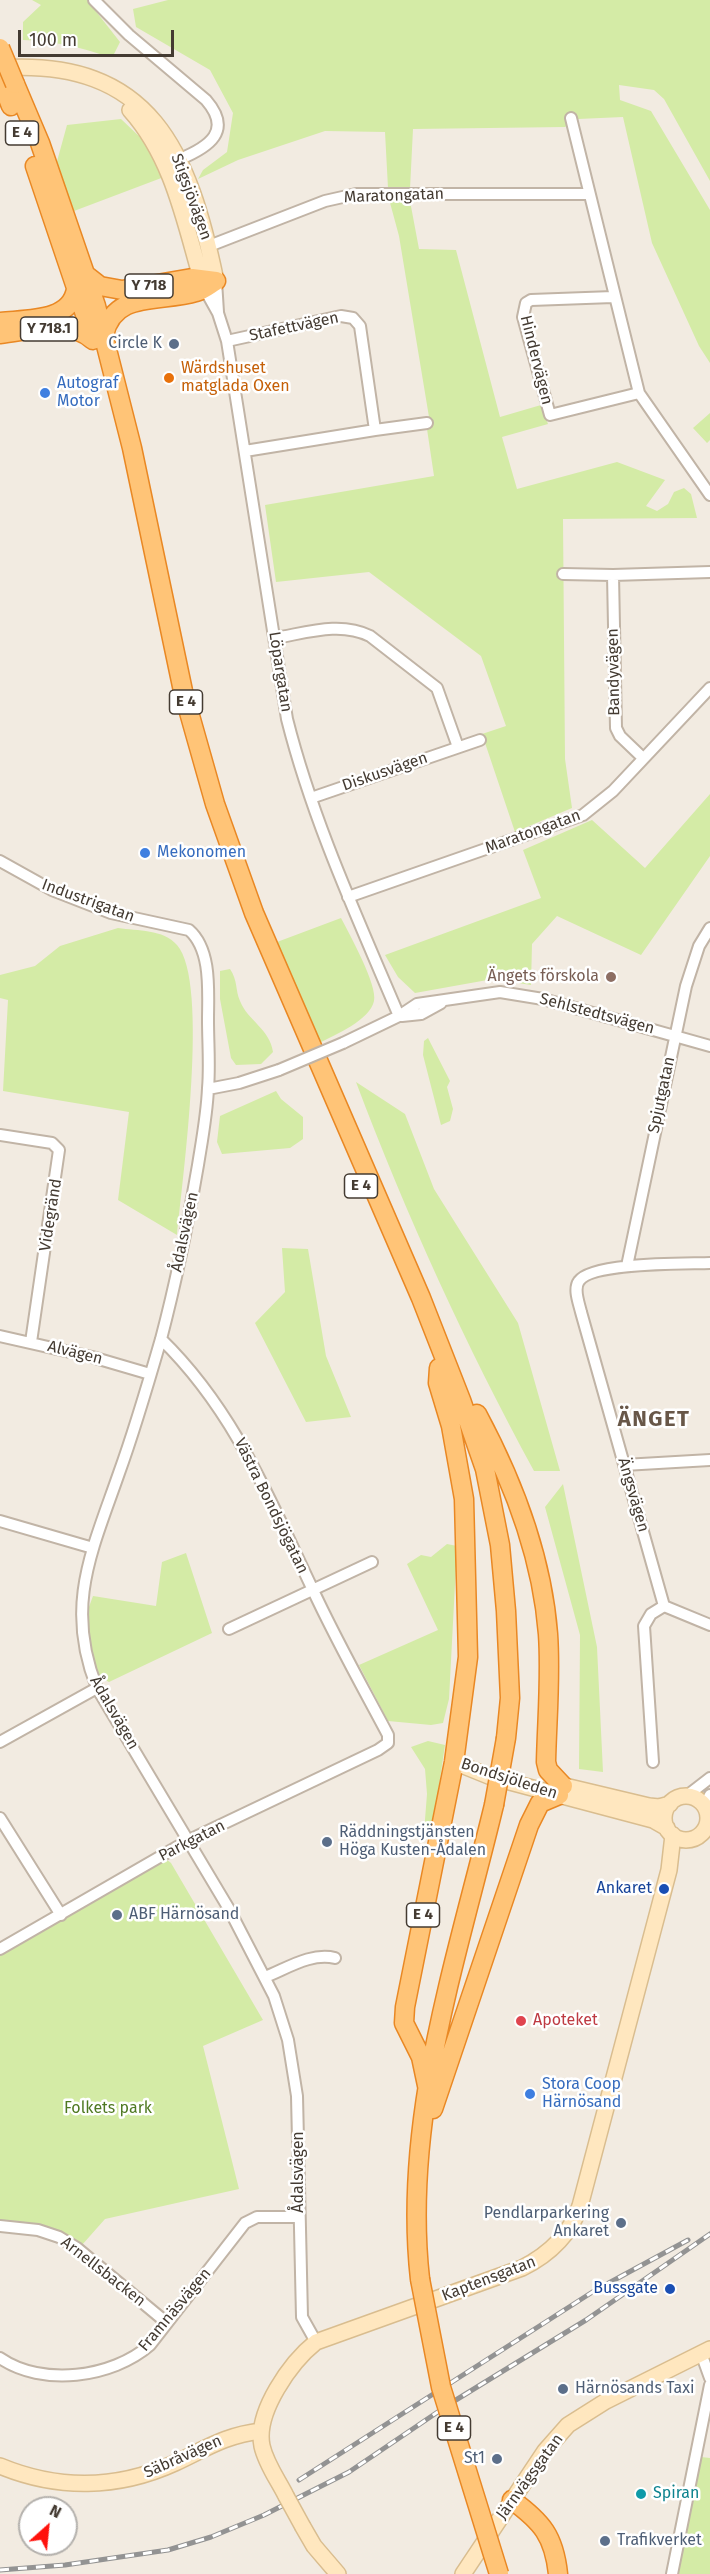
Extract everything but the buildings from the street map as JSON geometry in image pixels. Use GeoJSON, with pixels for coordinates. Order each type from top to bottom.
{"type":"FeatureCollection","features":[{"type":"Feature","properties":{"kind":"highway","name":"E 4"},"geometry":{"type":"LineString","coordinates":[[0,48],[6,83],[40,143],[132,448],[183,691],[218,815],[254,913],[416,1288],[454,1384],[478,1447],[501,1545],[510,1698],[506,1738],[494,1805],[435,2042],[421,2142],[417,2231],[420,2279],[441,2387],[500,2574]]}},
{"type":"Feature","properties":{"kind":"highway","name":"Y 718"},"geometry":{"type":"LineString","coordinates":[[81,282],[122,290],[207,283]]}},
{"type":"Feature","properties":{"kind":"highway","name":"Y 718.1"},"geometry":{"type":"LineString","coordinates":[[0,322],[55,315],[72,303],[81,282]]}},
{"type":"Feature","properties":{"kind":"highway","name":"Y 718"},"geometry":{"type":"LineString","coordinates":[[99,338],[111,316],[119,308],[130,303],[207,283]]}},
{"type":"Feature","properties":{"kind":"highway","name":"Y 718.1"},"geometry":{"type":"LineString","coordinates":[[0,334],[71,328],[99,338]]}},
{"type":"Feature","properties":{"kind":"highway","name":"E 4"},"geometry":{"type":"LineString","coordinates":[[99,338],[109,402],[165,665],[186,746],[210,823],[239,903],[439,1368],[476,1478],[506,1611]]}},
{"type":"Feature","properties":{"kind":"highway","name":"E 4"},"geometry":{"type":"LineString","coordinates":[[428,2090],[421,2057],[404,2023],[405,2007],[453,1762],[466,1683],[468,1600],[464,1499],[458,1455],[438,1383],[439,1368]]}},
{"type":"Feature","properties":{"kind":"highway","name":"E 4"},"geometry":{"type":"LineString","coordinates":[[421,2142],[452,2057],[528,1825],[540,1803],[561,1791],[548,1770],[546,1762],[548,1632],[534,1549],[520,1506],[484,1428],[469,1401],[454,1384]]}},
{"type":"Feature","properties":{"kind":"highway"},"geometry":{"type":"LineString","coordinates":[[512,2500],[543,2526],[554,2550],[558,2574]]}},
{"type":"Feature","properties":{"kind":"main road","name":"Stigsjövägen"},"geometry":{"type":"LineString","coordinates":[[0,68],[44,67],[94,79],[112,86],[135,102],[155,121],[180,159],[209,246],[207,283]]}},
{"type":"Feature","properties":{"kind":"main road","name":"Stigsjövägen"},"geometry":{"type":"LineString","coordinates":[[94,79],[128,108],[146,128],[160,152],[176,189],[207,283]]}},
{"type":"Feature","properties":{"kind":"main road","name":"Bondsjöleden"},"geometry":{"type":"LineString","coordinates":[[453,1762],[491,1777],[561,1791],[649,1806],[659,1807],[670,1804]]}},
{"type":"Feature","properties":{"kind":"main road","name":"Bondsjöleden"},"geometry":{"type":"LineString","coordinates":[[561,1791],[653,1820],[670,1832]]}},
{"type":"Feature","properties":{"kind":"main road"},"geometry":{"type":"LineString","coordinates":[[688,1795],[697,1798],[708,1808],[703,1835],[685,1840],[670,1832],[665,1817],[670,1804],[677,1798],[688,1795]]}},
{"type":"Feature","properties":{"kind":"main road","name":"Kaptensgatan"},"geometry":{"type":"LineString","coordinates":[[261,2431],[266,2412],[276,2390],[306,2349],[316,2342],[522,2268],[543,2258],[567,2232],[580,2206],[669,1870],[670,1832]]}},
{"type":"Feature","properties":{"kind":"main road","name":"Kaptensgatan"},"geometry":{"type":"LineString","coordinates":[[669,1870],[703,1835]]}},
{"type":"Feature","properties":{"kind":"main road","name":"Järnvägsgatan"},"geometry":{"type":"LineString","coordinates":[[463,2574],[558,2435],[581,2415],[705,2351]]}},
{"type":"Feature","properties":{"kind":"main road"},"geometry":{"type":"LineString","coordinates":[[261,2431],[264,2453],[286,2496],[314,2546],[338,2574]]}},
{"type":"Feature","properties":{"kind":"main road","name":"Säbråvägen"},"geometry":{"type":"LineString","coordinates":[[0,2466],[44,2480],[80,2484],[117,2482],[156,2472],[226,2438],[261,2431]]}},
{"type":"Feature","properties":{"kind":"street"},"geometry":{"type":"LineString","coordinates":[[94,0],[129,35],[207,100],[215,110],[218,120],[217,132],[212,142],[180,159]]}},
{"type":"Feature","properties":{"kind":"street"},"geometry":{"type":"LineString","coordinates":[[571,118],[613,297],[639,393],[710,495]]}},
{"type":"Feature","properties":{"kind":"street","name":"Maratongatan"},"geometry":{"type":"LineString","coordinates":[[209,246],[325,201],[356,195],[588,194]]}},
{"type":"Feature","properties":{"kind":"street","name":"Löpargatan"},"geometry":{"type":"LineString","coordinates":[[207,283],[227,341],[287,719],[311,798],[348,897],[399,1016]]}},
{"type":"Feature","properties":{"kind":"street","name":"Hindervägen"},"geometry":{"type":"LineString","coordinates":[[613,297],[531,300],[523,309],[529,339],[550,415],[639,393]]}},
{"type":"Feature","properties":{"kind":"street","name":"Stafettvägen"},"geometry":{"type":"LineString","coordinates":[[227,341],[341,316],[353,318],[360,326],[375,430]]}},
{"type":"Feature","properties":{"kind":"street"},"geometry":{"type":"LineString","coordinates":[[245,451],[427,423]]}},
{"type":"Feature","properties":{"kind":"street"},"geometry":{"type":"LineString","coordinates":[[563,574],[710,572]]}},
{"type":"Feature","properties":{"kind":"street","name":"Bandyvägen"},"geometry":{"type":"LineString","coordinates":[[613,575],[616,728],[620,736],[643,758]]}},
{"type":"Feature","properties":{"kind":"street"},"geometry":{"type":"LineString","coordinates":[[275,638],[343,628],[358,630],[370,636],[421,673],[437,688],[458,747]]}},
{"type":"Feature","properties":{"kind":"street","name":"Maratongatan"},"geometry":{"type":"LineString","coordinates":[[348,897],[583,815],[613,791],[710,688]]}},
{"type":"Feature","properties":{"kind":"street","name":"Diskusvägen"},"geometry":{"type":"LineString","coordinates":[[311,798],[480,740]]}},
{"type":"Feature","properties":{"kind":"street","name":"Industrigatan"},"geometry":{"type":"LineString","coordinates":[[0,861],[52,890],[111,913],[181,927]]}},
{"type":"Feature","properties":{"kind":"street","name":"Ådalsvägen"},"geometry":{"type":"LineString","coordinates":[[181,927],[198,938],[203,950],[208,1007],[208,1089],[191,1207],[160,1339],[120,1471],[93,1548],[83,1587],[82,1635],[87,1663],[97,1688],[189,1840],[264,1977],[281,2016],[293,2067],[299,2133],[302,2317],[316,2342]]}},
{"type":"Feature","properties":{"kind":"street","name":"Spjutgatan"},"geometry":{"type":"LineString","coordinates":[[627,1266],[675,1035],[694,959],[710,928]]}},
{"type":"Feature","properties":{"kind":"street","name":"Sehlstedtsvägen"},"geometry":{"type":"LineString","coordinates":[[208,1089],[239,1083],[279,1070],[343,1043],[399,1016],[417,1004],[486,993],[512,993],[710,1046]]}},
{"type":"Feature","properties":{"kind":"street","name":"Videgränd"},"geometry":{"type":"LineString","coordinates":[[0,1135],[52,1143],[59,1150],[31,1342]]}},
{"type":"Feature","properties":{"kind":"street"},"geometry":{"type":"LineString","coordinates":[[627,1266],[710,1263]]}},
{"type":"Feature","properties":{"kind":"street","name":"Ängsvägen"},"geometry":{"type":"LineString","coordinates":[[627,1266],[588,1274],[579,1280],[576,1288],[664,1606]]}},
{"type":"Feature","properties":{"kind":"street","name":"Alvägen"},"geometry":{"type":"LineString","coordinates":[[0,1336],[150,1374]]}},
{"type":"Feature","properties":{"kind":"street","name":"Västra Bondsjögatan"},"geometry":{"type":"LineString","coordinates":[[160,1339],[182,1360],[231,1426],[254,1464],[313,1590],[388,1735],[388,1740]]}},
{"type":"Feature","properties":{"kind":"street"},"geometry":{"type":"LineString","coordinates":[[624,1465],[710,1460]]}},
{"type":"Feature","properties":{"kind":"street"},"geometry":{"type":"LineString","coordinates":[[0,1521],[93,1548]]}},
{"type":"Feature","properties":{"kind":"street","name":"Västra Bondsjögatan"},"geometry":{"type":"LineString","coordinates":[[229,1629],[372,1562]]}},
{"type":"Feature","properties":{"kind":"street"},"geometry":{"type":"LineString","coordinates":[[654,1762],[644,1626],[651,1614],[664,1606],[710,1625]]}},
{"type":"Feature","properties":{"kind":"street"},"geometry":{"type":"LineString","coordinates":[[0,1742],[97,1688]]}},
{"type":"Feature","properties":{"kind":"street","name":"Parkgatan"},"geometry":{"type":"LineString","coordinates":[[0,1949],[189,1840],[378,1750],[388,1740]]}},
{"type":"Feature","properties":{"kind":"street"},"geometry":{"type":"LineString","coordinates":[[688,1795],[710,1778]]}},
{"type":"Feature","properties":{"kind":"street"},"geometry":{"type":"LineString","coordinates":[[0,1818],[61,1915]]}},
{"type":"Feature","properties":{"kind":"street"},"geometry":{"type":"LineString","coordinates":[[264,1977],[302,1961],[321,1957],[335,1958]]}},
{"type":"Feature","properties":{"kind":"street","name":"Framnäsvägen"},"geometry":{"type":"LineString","coordinates":[[0,2358],[29,2371],[51,2375],[96,2371],[117,2366],[140,2353],[245,2223],[257,2217],[299,2217]]}},
{"type":"Feature","properties":{"kind":"street","name":"Arnellsbacken"},"geometry":{"type":"LineString","coordinates":[[0,2226],[39,2230],[59,2237],[77,2248],[166,2323]]}},
{"type":"Feature","properties":{"kind":"street"},"geometry":{"type":"LineString","coordinates":[[705,2351],[710,2378]]}},
{"type":"Feature","properties":{"kind":"street"},"geometry":{"type":"LineString","coordinates":[[672,2574],[710,2385]]}},
{"type":"Feature","properties":{"kind":"green space"},"geometry":{"type":"Polygon","coordinates":[[[32,0],[87,0],[120,42],[114,54],[109,57],[67,45],[23,40],[23,22],[41,5],[32,0]]]}},
{"type":"Feature","properties":{"kind":"green space"},"geometry":{"type":"Polygon","coordinates":[[[168,0],[710,0],[710,181],[664,99],[654,90],[619,85],[620,100],[651,111],[710,210],[710,363],[699,346],[652,243],[623,117],[578,119],[565,127],[413,129],[410,189],[388,188],[385,132],[325,131],[238,160],[198,179],[203,170],[227,152],[233,113],[210,70],[136,27],[133,9],[168,0]]]}},
{"type":"Feature","properties":{"kind":"green space"},"geometry":{"type":"Polygon","coordinates":[[[121,119],[142,139],[164,177],[74,211],[56,165],[67,125],[121,119]]]}},
{"type":"Feature","properties":{"kind":"green space"},"geometry":{"type":"Polygon","coordinates":[[[389,199],[410,201],[419,249],[456,250],[500,417],[541,405],[548,424],[502,437],[517,489],[617,462],[665,480],[646,506],[657,511],[668,504],[674,492],[684,488],[691,494],[697,518],[563,519],[565,759],[572,808],[515,832],[482,734],[506,726],[481,656],[369,572],[276,582],[265,505],[434,476],[427,429],[429,417],[399,236],[389,199]]]}},
{"type":"Feature","properties":{"kind":"green space"},"geometry":{"type":"Polygon","coordinates":[[[710,413],[710,440],[707,443],[693,428],[710,413]]]}},
{"type":"Feature","properties":{"kind":"green space"},"geometry":{"type":"Polygon","coordinates":[[[710,794],[710,856],[641,955],[557,916],[532,944],[531,985],[493,979],[415,993],[398,977],[385,955],[541,898],[523,850],[592,820],[645,868],[710,794]]]}},
{"type":"Feature","properties":{"kind":"green space"},"geometry":{"type":"Polygon","coordinates":[[[341,918],[372,984],[374,1001],[359,1021],[319,1043],[277,942],[341,918]]]}},
{"type":"Feature","properties":{"kind":"green space"},"geometry":{"type":"Polygon","coordinates":[[[118,928],[165,936],[177,945],[187,966],[192,998],[193,1039],[188,1130],[177,1235],[118,1200],[129,1112],[3,1091],[8,1000],[0,998],[0,975],[35,966],[60,946],[118,928]]]}},
{"type":"Feature","properties":{"kind":"green space"},"geometry":{"type":"Polygon","coordinates":[[[230,969],[238,997],[244,1008],[268,1037],[271,1044],[273,1052],[261,1064],[236,1065],[231,1058],[220,999],[220,971],[230,969]]]}},
{"type":"Feature","properties":{"kind":"green space"},"geometry":{"type":"Polygon","coordinates":[[[428,1038],[450,1081],[447,1087],[453,1109],[450,1121],[441,1125],[423,1055],[424,1041],[428,1038]]]}},
{"type":"Feature","properties":{"kind":"green space"},"geometry":{"type":"Polygon","coordinates":[[[356,1082],[405,1114],[434,1189],[518,1323],[560,1471],[534,1471],[509,1424],[416,1231],[356,1082]]]}},
{"type":"Feature","properties":{"kind":"green space"},"geometry":{"type":"Polygon","coordinates":[[[276,1091],[281,1099],[303,1117],[303,1139],[290,1148],[222,1154],[217,1142],[220,1116],[276,1091]]]}},
{"type":"Feature","properties":{"kind":"green space"},"geometry":{"type":"Polygon","coordinates":[[[282,1248],[308,1249],[326,1356],[351,1417],[306,1422],[255,1323],[285,1292],[282,1248]]]}},
{"type":"Feature","properties":{"kind":"green space"},"geometry":{"type":"Polygon","coordinates":[[[563,1484],[597,1647],[603,1772],[579,1769],[580,1635],[545,1507],[563,1484]]]}},
{"type":"Feature","properties":{"kind":"green space"},"geometry":{"type":"Polygon","coordinates":[[[447,1544],[457,1546],[449,1699],[443,1723],[431,1725],[388,1721],[359,1665],[438,1630],[407,1564],[421,1555],[431,1557],[447,1544]]]}},
{"type":"Feature","properties":{"kind":"green space"},"geometry":{"type":"Polygon","coordinates":[[[186,1553],[212,1633],[109,1682],[96,1675],[90,1658],[86,1615],[93,1596],[156,1606],[162,1562],[186,1553]]]}},
{"type":"Feature","properties":{"kind":"green space"},"geometry":{"type":"Polygon","coordinates":[[[428,1741],[445,1745],[436,1806],[430,1830],[424,1832],[427,1794],[425,1769],[411,1747],[428,1741]]]}},
{"type":"Feature","properties":{"kind":"green space","name":"Folkets park"},"geometry":{"type":"Polygon","coordinates":[[[166,1859],[171,1863],[263,2020],[203,2046],[239,2189],[105,2219],[82,2245],[53,2229],[0,2222],[0,1955],[166,1859]]]}},
{"type":"Feature","properties":{"kind":"green space"},"geometry":{"type":"Polygon","coordinates":[[[701,2457],[710,2458],[710,2574],[677,2574],[701,2457]]]}},
{"type":"Feature","properties":{"kind":"railway"},"geometry":{"type":"LineString","coordinates":[[0,2570],[65,2565],[168,2550],[211,2537],[264,2515],[349,2472],[451,2403],[586,2320],[710,2234]]}},
{"type":"Feature","properties":{"kind":"railway"},"geometry":{"type":"LineString","coordinates":[[299,2480],[594,2291],[688,2240]]}},
{"type":"Feature","properties":{"kind":"place","name":"Circle K"},"geometry":{"type":"Point","coordinates":[174,344]}},
{"type":"Feature","properties":{"kind":"place","name":"Wärdshuset matglada Oxen"},"geometry":{"type":"Point","coordinates":[169,378]}},
{"type":"Feature","properties":{"kind":"place","name":"Autograf Motor"},"geometry":{"type":"Point","coordinates":[45,393]}},
{"type":"Feature","properties":{"kind":"place","name":"Mekonomen"},"geometry":{"type":"Point","coordinates":[145,853]}},
{"type":"Feature","properties":{"kind":"place","name":"Ängets förskola"},"geometry":{"type":"Point","coordinates":[611,977]}},
{"type":"Feature","properties":{"kind":"place","name":"Räddningstjänsten Höga Kusten-Ådalen"},"geometry":{"type":"Point","coordinates":[327,1842]}},
{"type":"Feature","properties":{"kind":"place","name":"Ankaret"},"geometry":{"type":"Point","coordinates":[664,1889]}},
{"type":"Feature","properties":{"kind":"place","name":"ABF Härnösand"},"geometry":{"type":"Point","coordinates":[117,1915]}},
{"type":"Feature","properties":{"kind":"place","name":"Apoteket"},"geometry":{"type":"Point","coordinates":[521,2021]}},
{"type":"Feature","properties":{"kind":"place","name":"Stora Coop Härnösand"},"geometry":{"type":"Point","coordinates":[530,2094]}},
{"type":"Feature","properties":{"kind":"place","name":"Pendlarparkering Ankaret"},"geometry":{"type":"Point","coordinates":[621,2223]}},
{"type":"Feature","properties":{"kind":"place","name":"Bussgate"},"geometry":{"type":"Point","coordinates":[670,2289]}},
{"type":"Feature","properties":{"kind":"place","name":"Härnösands Taxi"},"geometry":{"type":"Point","coordinates":[563,2389]}},
{"type":"Feature","properties":{"kind":"place","name":"St1"},"geometry":{"type":"Point","coordinates":[497,2459]}},
{"type":"Feature","properties":{"kind":"place","name":"Spiran"},"geometry":{"type":"Point","coordinates":[641,2494]}},
{"type":"Feature","properties":{"kind":"place","name":"Trafikverket"},"geometry":{"type":"Point","coordinates":[605,2541]}},
{"type":"Feature","properties":{"kind":"district","name":"ÄNGET"},"geometry":{"type":"Point","coordinates":[654,1420]}}]}
